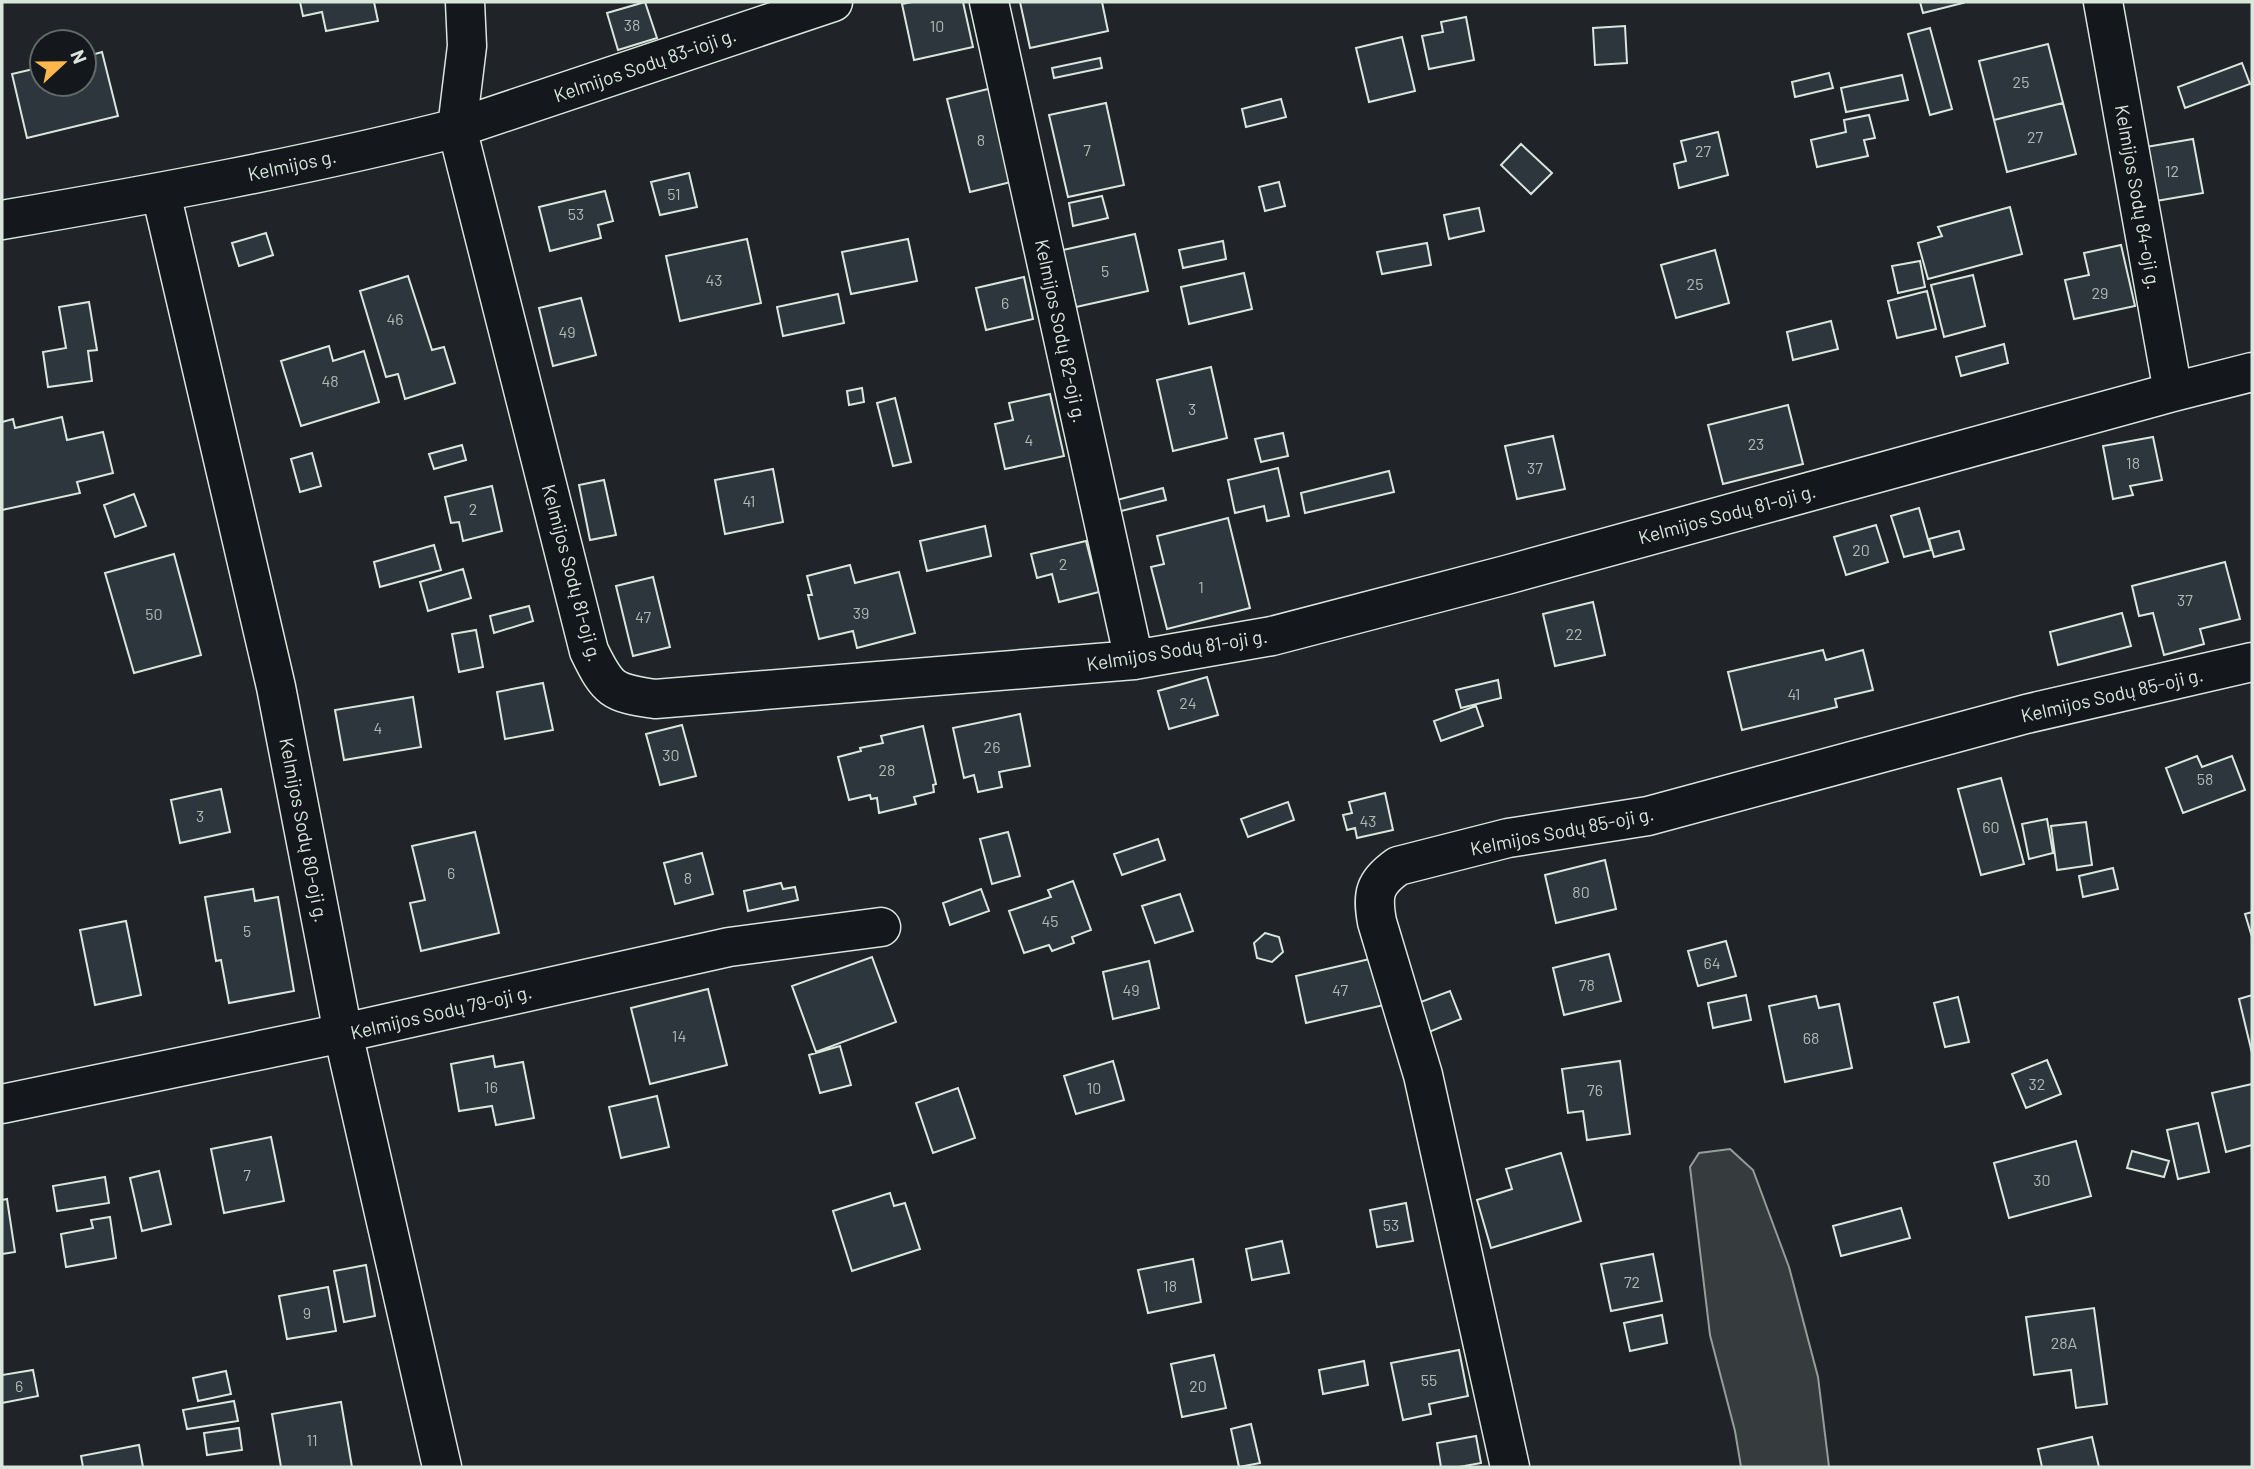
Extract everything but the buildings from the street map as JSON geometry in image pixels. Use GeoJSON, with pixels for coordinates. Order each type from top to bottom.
{"type":"FeatureCollection","features":[{"type":"Feature","properties":{"kind":"street"},"geometry":{"type":"LineString","coordinates":[[457,128],[467,47],[465,2]]}},
{"type":"Feature","properties":{"kind":"street","name":"Kelmijos Sodų 83-ioji g."},"geometry":{"type":"LineString","coordinates":[[457,128],[833,2]]}},
{"type":"Feature","properties":{"kind":"street","name":"Kelmijos Sodų 82-oji g."},"geometry":{"type":"LineString","coordinates":[[989,2],[1133,660]]}},
{"type":"Feature","properties":{"kind":"street","name":"Kelmijos Sodų 84-oji g."},"geometry":{"type":"LineString","coordinates":[[2103,2],[2173,391]]}},
{"type":"Feature","properties":{"kind":"street","name":"Kelmijos g."},"geometry":{"type":"LineString","coordinates":[[2,220],[161,193],[457,128]]}},
{"type":"Feature","properties":{"kind":"street","name":"Kelmijos Sodų 81-oji g."},"geometry":{"type":"LineString","coordinates":[[457,128],[589,651],[603,679],[623,695],[655,699],[1133,660],[1272,636],[1506,575],[2173,391],[2252,372]]}},
{"type":"Feature","properties":{"kind":"street","name":"Kelmijos Sodų 80-oji g."},"geometry":{"type":"LineString","coordinates":[[161,193],[276,687],[343,1033],[442,1467]]}},
{"type":"Feature","properties":{"kind":"street","name":"Kelmijos Sodų 85-oji g."},"geometry":{"type":"LineString","coordinates":[[1510,1467],[1423,1075],[1375,911],[1373,900],[1377,886],[1386,874],[1398,866],[1508,838],[1648,816],[2026,714],[2252,662]]}},
{"type":"Feature","properties":{"kind":"street","name":"Kelmijos Sodų 79-oji g."},"geometry":{"type":"LineString","coordinates":[[2,1104],[343,1033],[729,947],[881,927]]}},
{"type":"Feature","properties":{"kind":"shaded area"},"geometry":{"type":"Polygon","coordinates":[[[2,2],[2252,2],[2252,1467],[2,1467],[2,2]]]}},
{"type":"Feature","properties":{"kind":"shaded area"},"geometry":{"type":"Polygon","coordinates":[[[1730,1149],[1753,1170],[1789,1267],[1818,1377],[1829,1467],[1741,1467],[1735,1431],[1710,1335],[1690,1167],[1699,1153],[1730,1149]]]}}]}
